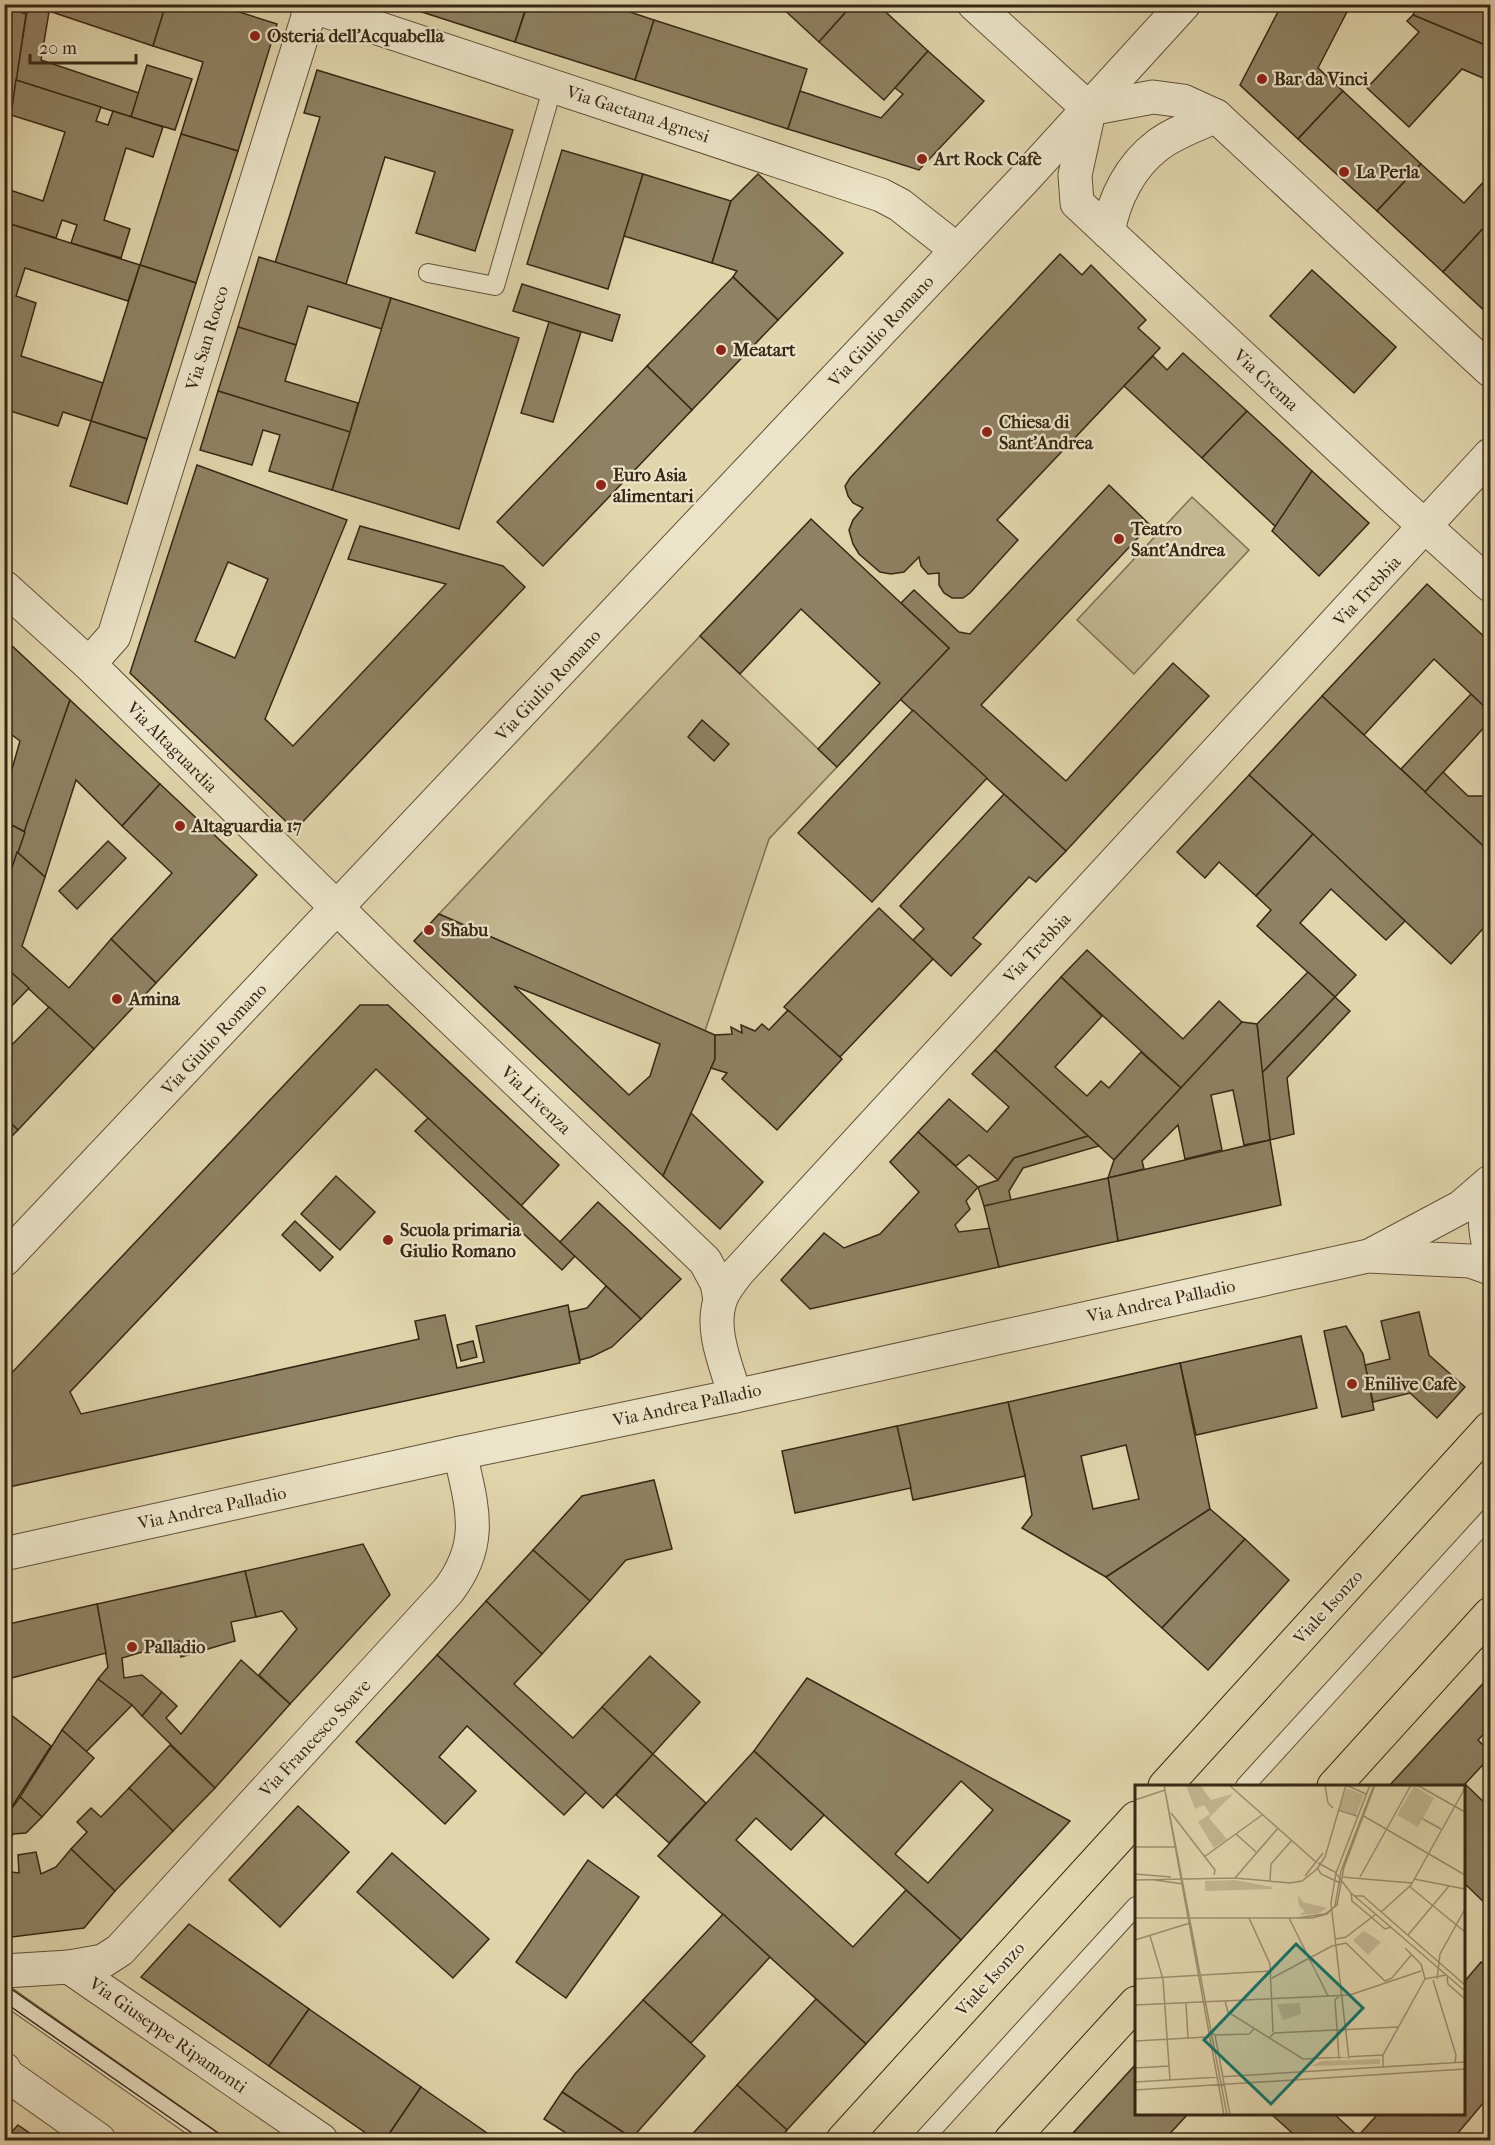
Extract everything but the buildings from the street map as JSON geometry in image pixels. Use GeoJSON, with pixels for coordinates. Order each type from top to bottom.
{"type":"FeatureCollection","features":[{"type":"Feature","properties":{"kind":"main road","name":"Viale Isonzo"},"geometry":{"type":"LineString","coordinates":[[1166,1785],[1491,1428]]}},
{"type":"Feature","properties":{"kind":"main road"},"geometry":{"type":"LineString","coordinates":[[1335,1785],[1491,1614]]}},
{"type":"Feature","properties":{"kind":"main road","name":"Viale Isonzo"},"geometry":{"type":"LineString","coordinates":[[843,2140],[1135,1820]]}},
{"type":"Feature","properties":{"kind":"main road"},"geometry":{"type":"LineString","coordinates":[[1011,2140],[1135,2005]]}},
{"type":"Feature","properties":{"kind":"street"},"geometry":{"type":"LineString","coordinates":[[974,4],[1089,109],[1153,97],[1183,101],[1216,116],[1491,370]]}},
{"type":"Feature","properties":{"kind":"street","name":"Via Giulio Romano"},"geometry":{"type":"LineString","coordinates":[[4,1260],[957,250],[1184,4]]}},
{"type":"Feature","properties":{"kind":"street","name":"Via Gaetana Agnesi"},"geometry":{"type":"LineString","coordinates":[[309,5],[881,195],[900,204],[957,250]]}},
{"type":"Feature","properties":{"kind":"street","name":"Via San Rocco"},"geometry":{"type":"LineString","coordinates":[[89,664],[114,636],[309,5]]}},
{"type":"Feature","properties":{"kind":"street","name":"Via Crema"},"geometry":{"type":"LineString","coordinates":[[1089,109],[1075,175],[1077,203],[1491,585]]}},
{"type":"Feature","properties":{"kind":"street"},"geometry":{"type":"LineString","coordinates":[[1108,232],[1112,212],[1122,188],[1142,160],[1158,145],[1216,116]]}},
{"type":"Feature","properties":{"kind":"street"},"geometry":{"type":"LineString","coordinates":[[1426,526],[1491,455]]}},
{"type":"Feature","properties":{"kind":"street","name":"Via Trebbia"},"geometry":{"type":"LineString","coordinates":[[735,1396],[718,1335],[716,1317],[720,1300],[738,1273],[1426,526]]}},
{"type":"Feature","properties":{"kind":"street","name":"Via Altaguardia"},"geometry":{"type":"LineString","coordinates":[[6,590],[89,664],[337,909]]}},
{"type":"Feature","properties":{"kind":"street","name":"Via Livenza"},"geometry":{"type":"LineString","coordinates":[[337,909],[705,1261],[717,1283],[720,1300]]}},
{"type":"Feature","properties":{"kind":"street"},"geometry":{"type":"LineString","coordinates":[[1489,1234],[1485,1202],[1491,1184]]}},
{"type":"Feature","properties":{"kind":"street"},"geometry":{"type":"LineString","coordinates":[[1368,1256],[1461,1207],[1491,1184]]}},
{"type":"Feature","properties":{"kind":"street"},"geometry":{"type":"LineString","coordinates":[[1368,1256],[1460,1260],[1491,1268]]}},
{"type":"Feature","properties":{"kind":"street","name":"Via Andrea Palladio"},"geometry":{"type":"LineString","coordinates":[[4,1554],[1368,1256]]}},
{"type":"Feature","properties":{"kind":"street","name":"Via Francesco Soave"},"geometry":{"type":"LineString","coordinates":[[69,1967],[103,1961],[120,1950],[460,1576],[467,1558],[473,1527],[473,1510],[460,1453]]}},
{"type":"Feature","properties":{"kind":"street","name":"Via Giuseppe Ripamonti"},"geometry":{"type":"LineString","coordinates":[[4,1971],[69,1967],[321,2140]]}},
{"type":"Feature","properties":{"kind":"street"},"geometry":{"type":"LineString","coordinates":[[5,2074],[99,2140]]}},
{"type":"Feature","properties":{"kind":"lane"},"geometry":{"type":"LineString","coordinates":[[428,273],[495,286],[552,86]]}},
{"type":"Feature","properties":{"kind":"lane"},"geometry":{"type":"LineString","coordinates":[[1246,1785],[1491,1517]]}},
{"type":"Feature","properties":{"kind":"lane"},"geometry":{"type":"LineString","coordinates":[[923,2140],[1135,1908]]}},
{"type":"Feature","properties":{"kind":"lane"},"geometry":{"type":"LineString","coordinates":[[4,1995],[212,2140]]}},
{"type":"Feature","properties":{"kind":"shaded area"},"geometry":{"type":"Polygon","coordinates":[[[1192,497],[1249,550],[1134,674],[1077,620],[1192,497]]]}},
{"type":"Feature","properties":{"kind":"shaded area"},"geometry":{"type":"Polygon","coordinates":[[[700,636],[837,767],[769,839],[705,1031],[439,914],[700,636]]]}},
{"type":"Feature","properties":{"kind":"tram line"},"geometry":{"type":"LineString","coordinates":[[4,1984],[228,2140]]}},
{"type":"Feature","properties":{"kind":"tram line"},"geometry":{"type":"LineString","coordinates":[[4,2002],[202,2140]]}},
{"type":"Feature","properties":{"kind":"place","name":"Osteria dell'Acquabella"},"geometry":{"type":"Point","coordinates":[255,36]}},
{"type":"Feature","properties":{"kind":"place","name":"Bar da Vinci"},"geometry":{"type":"Point","coordinates":[1262,79]}},
{"type":"Feature","properties":{"kind":"place","name":"Art Rock Cafè"},"geometry":{"type":"Point","coordinates":[922,159]}},
{"type":"Feature","properties":{"kind":"place","name":"La Perla"},"geometry":{"type":"Point","coordinates":[1344,172]}},
{"type":"Feature","properties":{"kind":"place","name":"Meatart"},"geometry":{"type":"Point","coordinates":[721,350]}},
{"type":"Feature","properties":{"kind":"place","name":"Chiesa di Sant'Andrea"},"geometry":{"type":"Point","coordinates":[987,432]}},
{"type":"Feature","properties":{"kind":"place","name":"Euro Asia alimentari"},"geometry":{"type":"Point","coordinates":[601,485]}},
{"type":"Feature","properties":{"kind":"place","name":"Teatro Sant'Andrea"},"geometry":{"type":"Point","coordinates":[1119,539]}},
{"type":"Feature","properties":{"kind":"place","name":"Altaguardia 17"},"geometry":{"type":"Point","coordinates":[180,826]}},
{"type":"Feature","properties":{"kind":"place","name":"Shabu"},"geometry":{"type":"Point","coordinates":[429,930]}},
{"type":"Feature","properties":{"kind":"place","name":"Amina"},"geometry":{"type":"Point","coordinates":[117,999]}},
{"type":"Feature","properties":{"kind":"place","name":"Scuola primaria Giulio Romano"},"geometry":{"type":"Point","coordinates":[388,1240]}},
{"type":"Feature","properties":{"kind":"place","name":"Enilive Cafè"},"geometry":{"type":"Point","coordinates":[1352,1384]}},
{"type":"Feature","properties":{"kind":"place","name":"Palladio"},"geometry":{"type":"Point","coordinates":[132,1647]}}]}
